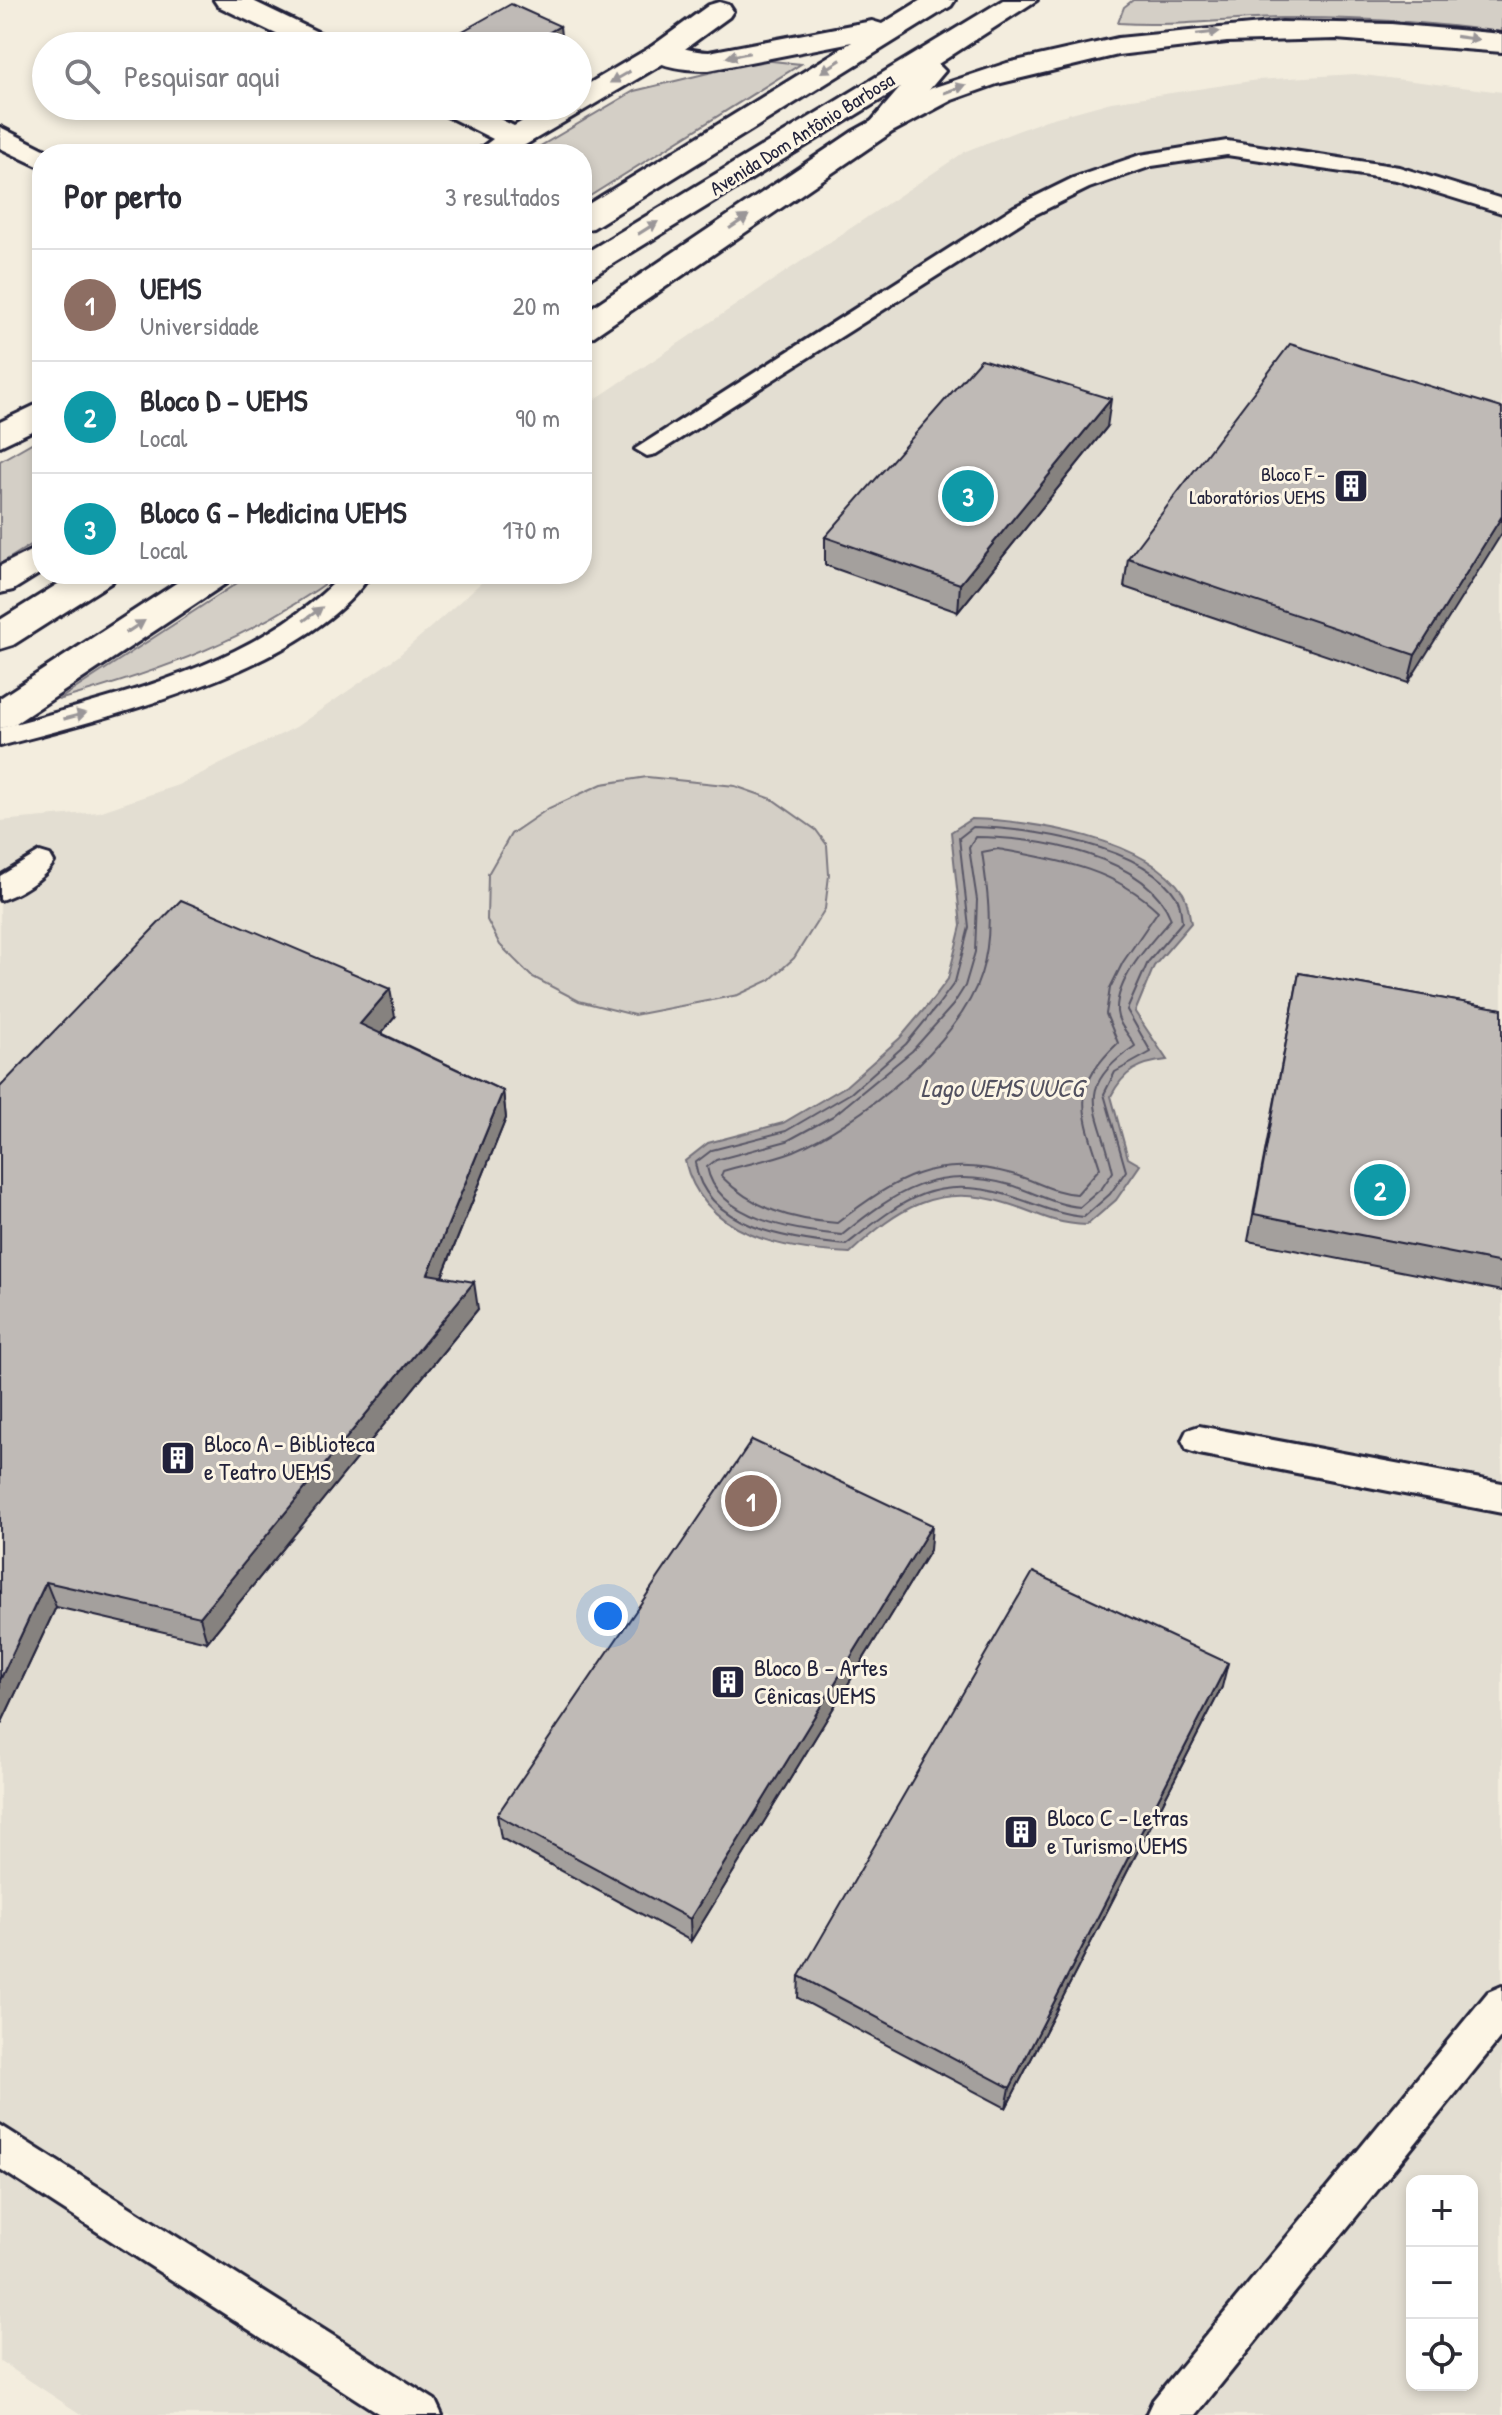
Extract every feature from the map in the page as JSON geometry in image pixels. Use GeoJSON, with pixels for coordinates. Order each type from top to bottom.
{"type":"FeatureCollection","features":[{"type":"Feature","properties":{"kind":"main road"},"geometry":{"type":"LineString","coordinates":[[228,0],[295,32]]}},
{"type":"Feature","properties":{"kind":"main road","name":"Avenida Dom Antônio Barbosa"},"geometry":{"type":"LineString","coordinates":[[592,215],[941,0]]}},
{"type":"Feature","properties":{"kind":"main road","name":"Avenida Dom Antônio Barbosa"},"geometry":{"type":"LineString","coordinates":[[592,263],[1023,0]]}},
{"type":"Feature","properties":{"kind":"main road"},"geometry":{"type":"LineString","coordinates":[[592,94],[661,53],[711,4]]}},
{"type":"Feature","properties":{"kind":"main road"},"geometry":{"type":"LineString","coordinates":[[661,53],[689,61],[709,61],[898,25]]}},
{"type":"Feature","properties":{"kind":"main road"},"geometry":{"type":"LineString","coordinates":[[885,123],[942,94],[994,75],[1157,39],[1233,30],[1325,27],[1422,32],[1502,43]]}},
{"type":"Feature","properties":{"kind":"main road"},"geometry":{"type":"LineString","coordinates":[[885,123],[952,42]]}},
{"type":"Feature","properties":{"kind":"main road"},"geometry":{"type":"LineString","coordinates":[[478,120],[515,138]]}},
{"type":"Feature","properties":{"kind":"main road"},"geometry":{"type":"LineString","coordinates":[[505,144],[546,120]]}},
{"type":"Feature","properties":{"kind":"main road","name":"Avenida Dom Antônio Barbosa"},"geometry":{"type":"LineString","coordinates":[[592,322],[885,123]]}},
{"type":"Feature","properties":{"kind":"main road"},"geometry":{"type":"LineString","coordinates":[[0,136],[32,154]]}},
{"type":"Feature","properties":{"kind":"main road"},"geometry":{"type":"LineString","coordinates":[[0,436],[32,418]]}},
{"type":"Feature","properties":{"kind":"main road"},"geometry":{"type":"LineString","coordinates":[[0,582],[32,562]]}},
{"type":"Feature","properties":{"kind":"main road"},"geometry":{"type":"LineString","coordinates":[[0,637],[83,584]]}},
{"type":"Feature","properties":{"kind":"main road"},"geometry":{"type":"LineString","coordinates":[[0,716],[200,584]]}},
{"type":"Feature","properties":{"kind":"lane"},"geometry":{"type":"LineString","coordinates":[[647,449],[1022,212],[1081,183],[1148,160],[1227,148],[1399,174],[1502,206]]}},
{"type":"Feature","properties":{"kind":"lane"},"geometry":{"type":"LineString","coordinates":[[0,737],[156,694],[238,657],[315,615],[348,584]]}},
{"type":"Feature","properties":{"kind":"lane"},"geometry":{"type":"LineString","coordinates":[[0,890],[40,862]]}},
{"type":"Feature","properties":{"kind":"lane"},"geometry":{"type":"LineString","coordinates":[[1199,1440],[1502,1498]]}},
{"type":"Feature","properties":{"kind":"lane"},"geometry":{"type":"LineString","coordinates":[[1168,2415],[1502,2005]]}},
{"type":"Feature","properties":{"kind":"lane"},"geometry":{"type":"LineString","coordinates":[[0,2145],[420,2415]]}},
{"type":"Feature","properties":{"kind":"shaded area"},"geometry":{"type":"Polygon","coordinates":[[[1133,0],[1502,0],[1502,32],[1337,18],[1118,23],[1124,7],[1133,0]]]}},
{"type":"Feature","properties":{"kind":"shaded area"},"geometry":{"type":"Polygon","coordinates":[[[762,60],[801,64],[592,195],[592,144],[544,144],[585,120],[592,120],[592,116],[634,91],[762,60]]]}},
{"type":"Feature","properties":{"kind":"shaded area"},"geometry":{"type":"Polygon","coordinates":[[[1355,74],[1502,92],[1502,2415],[82,2415],[0,2361],[0,821],[99,812],[178,785],[296,727],[397,657],[480,584],[592,584],[592,401],[966,151],[1046,120],[1111,102],[1258,80],[1355,74]]]}},
{"type":"Feature","properties":{"kind":"shaded area"},"geometry":{"type":"Polygon","coordinates":[[[32,443],[32,544],[0,564],[0,461],[32,443]]]}},
{"type":"Feature","properties":{"kind":"shaded area"},"geometry":{"type":"Polygon","coordinates":[[[236,584],[324,584],[274,616],[205,650],[58,700],[236,584]]]}},
{"type":"Feature","properties":{"kind":"shaded area"},"geometry":{"type":"Polygon","coordinates":[[[647,777],[735,786],[772,799],[816,830],[827,845],[829,875],[825,909],[794,958],[770,980],[738,995],[634,1015],[579,1001],[531,976],[500,945],[487,920],[488,874],[511,834],[549,808],[602,784],[647,777]]]}},
{"type":"Feature","properties":{"kind":"water","name":"Lago UEMS UUCG"},"geometry":{"type":"Polygon","coordinates":[[[971,819],[1025,823],[1087,836],[1116,846],[1166,874],[1185,896],[1191,923],[1154,966],[1135,1012],[1167,1060],[1148,1063],[1133,1070],[1121,1080],[1111,1096],[1128,1158],[1140,1165],[1116,1200],[1087,1225],[1053,1220],[981,1197],[939,1198],[902,1212],[850,1253],[774,1242],[728,1222],[709,1207],[695,1186],[685,1161],[708,1143],[783,1123],[846,1086],[900,1038],[932,1000],[948,979],[961,926],[951,832],[971,819]]]}},
{"type":"Feature","properties":{"kind":"building"},"geometry":{"type":"Polygon","coordinates":[[[511,4],[560,26],[550,32],[461,32],[511,4]]]}},
{"type":"Feature","properties":{"kind":"building","name":"Bloco F - Laboratórios UEMS"},"geometry":{"type":"Polygon","coordinates":[[[1290,344],[1502,408],[1502,516],[1415,655],[1128,558],[1290,344]]]}},
{"type":"Feature","properties":{"kind":"building"},"geometry":{"type":"Polygon","coordinates":[[[981,359],[1111,399],[960,584],[825,537],[981,359]]]}},
{"type":"Feature","properties":{"kind":"building","name":"Bloco A - Biblioteca e Teatro UEMS"},"geometry":{"type":"Polygon","coordinates":[[[181,900],[390,989],[360,1024],[503,1091],[428,1274],[474,1282],[200,1617],[46,1582],[0,1680],[0,1087],[181,900]]]}},
{"type":"Feature","properties":{"kind":"building"},"geometry":{"type":"Polygon","coordinates":[[[1299,973],[1502,1009],[1502,1263],[1254,1214],[1299,973]]]}},
{"type":"Feature","properties":{"kind":"building","name":"Bloco B - Artes Cênicas UEMS"},"geometry":{"type":"Polygon","coordinates":[[[752,1440],[932,1525],[690,1919],[497,1815],[752,1440]]]}},
{"type":"Feature","properties":{"kind":"building","name":"Bloco C - Letras e Turismo UEMS"},"geometry":{"type":"Polygon","coordinates":[[[1033,1572],[1228,1663],[1010,2088],[799,1976],[1033,1572]]]}},
{"type":"Feature","properties":{"kind":"place","name":"Bloco F - Laboratórios UEMS"},"geometry":{"type":"Point","coordinates":[1351,486]}},
{"type":"Feature","properties":{"kind":"place","name":"Bloco G - Medicina UEMS"},"geometry":{"type":"Point","coordinates":[968,496]}},
{"type":"Feature","properties":{"kind":"place","name":"Bloco D - UEMS"},"geometry":{"type":"Point","coordinates":[1380,1190]}},
{"type":"Feature","properties":{"kind":"place","name":"Bloco A - Biblioteca e Teatro UEMS"},"geometry":{"type":"Point","coordinates":[178,1458]}},
{"type":"Feature","properties":{"kind":"place","name":"UEMS"},"geometry":{"type":"Point","coordinates":[751,1501]}},
{"type":"Feature","properties":{"kind":"place","name":"Bloco B - Artes Cênicas UEMS"},"geometry":{"type":"Point","coordinates":[728,1682]}},
{"type":"Feature","properties":{"kind":"place","name":"Bloco C - Letras e Turismo UEMS"},"geometry":{"type":"Point","coordinates":[1021,1832]}}]}
